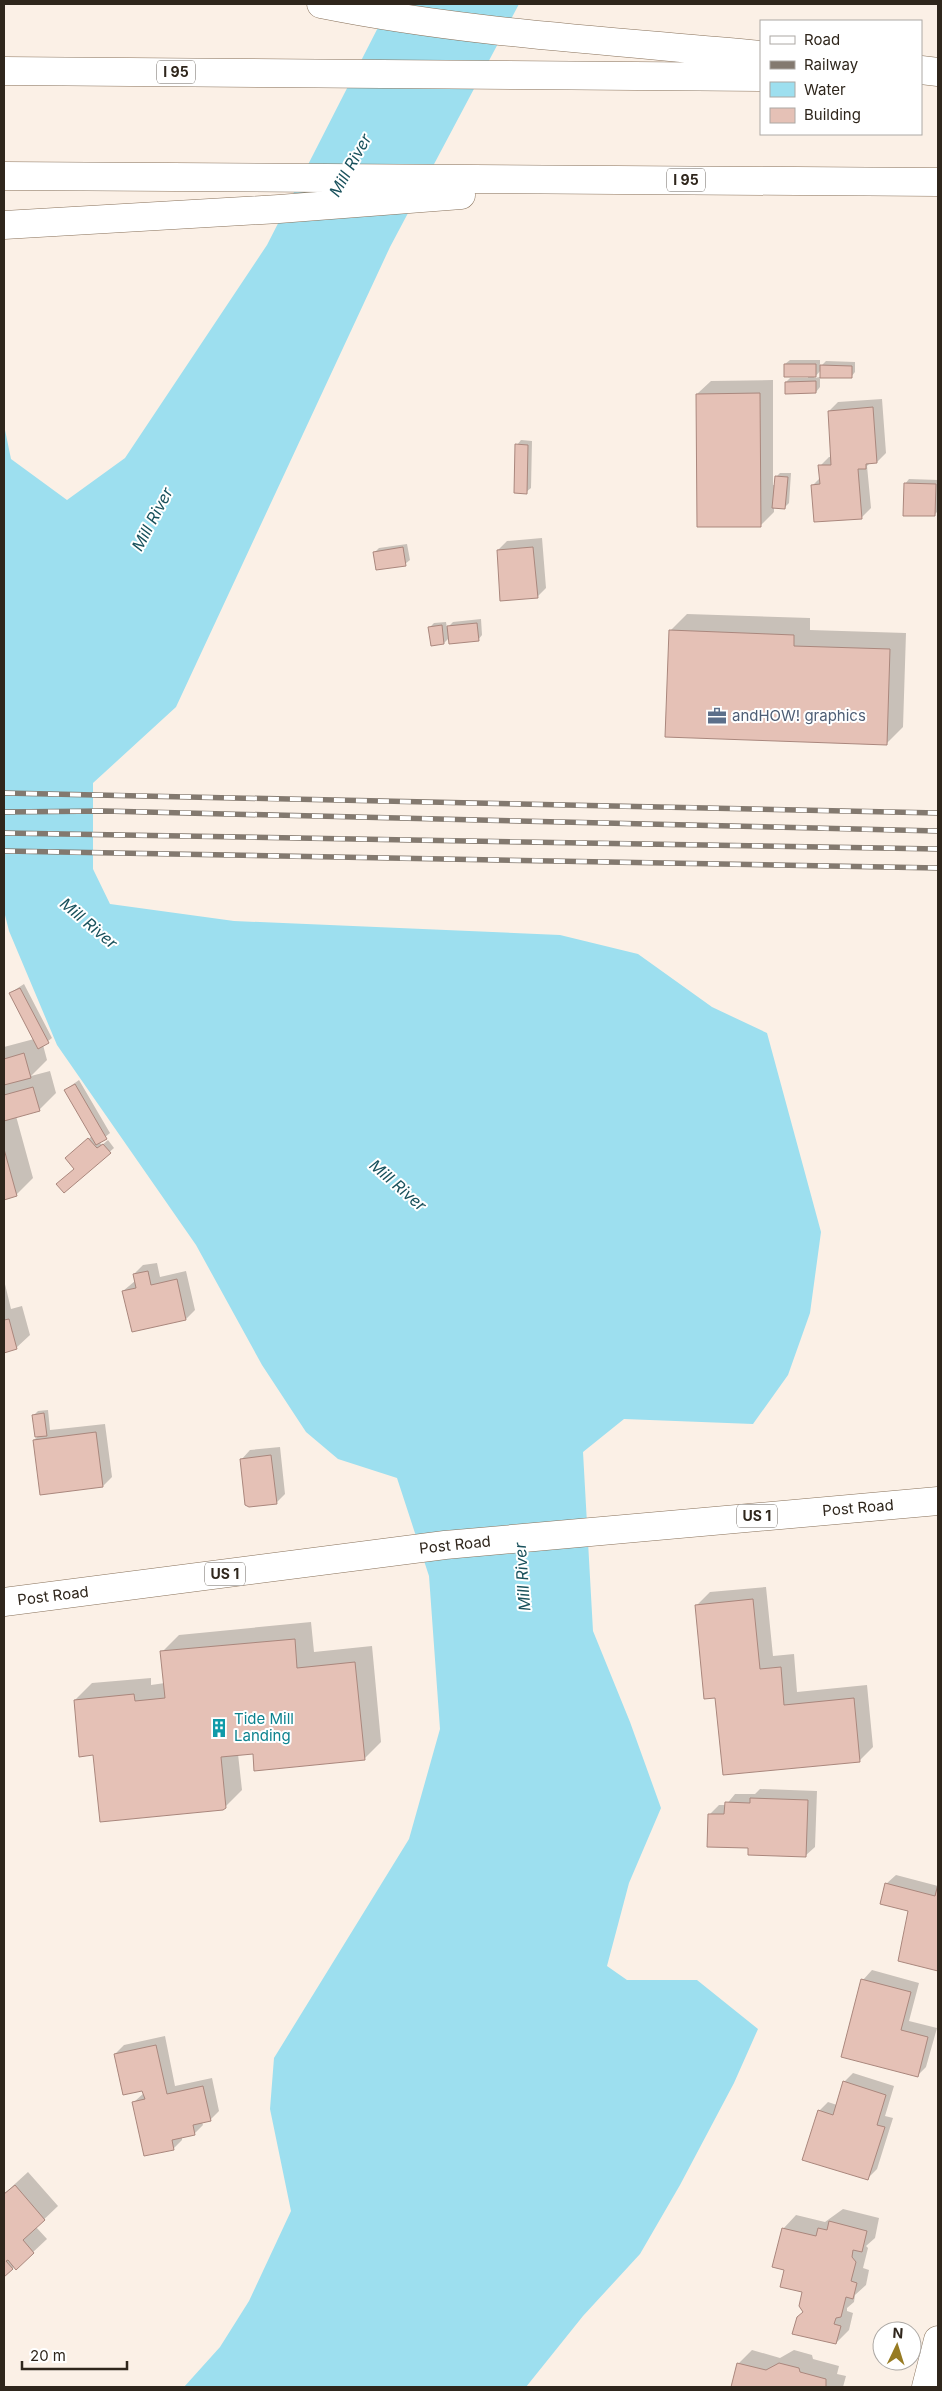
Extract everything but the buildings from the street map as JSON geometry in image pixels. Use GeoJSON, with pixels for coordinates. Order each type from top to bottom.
{"type":"FeatureCollection","features":[{"type":"Feature","properties":{"kind":"main road"},"geometry":{"type":"LineString","coordinates":[[321,4],[379,16],[509,32],[760,55]]}},
{"type":"Feature","properties":{"kind":"main road"},"geometry":{"type":"LineString","coordinates":[[922,70],[938,72]]}},
{"type":"Feature","properties":{"kind":"main road","name":"I 95"},"geometry":{"type":"LineString","coordinates":[[4,71],[760,77]]}},
{"type":"Feature","properties":{"kind":"main road"},"geometry":{"type":"LineString","coordinates":[[922,78],[938,78]]}},
{"type":"Feature","properties":{"kind":"main road","name":"I 95"},"geometry":{"type":"LineString","coordinates":[[4,176],[296,178],[427,189],[623,180],[938,182]]}},
{"type":"Feature","properties":{"kind":"main road"},"geometry":{"type":"LineString","coordinates":[[4,225],[279,209],[427,189]]}},
{"type":"Feature","properties":{"kind":"main road","name":"Post Road"},"geometry":{"type":"LineString","coordinates":[[4,1602],[446,1545],[938,1501]]}},
{"type":"Feature","properties":{"kind":"main road"},"geometry":{"type":"LineString","coordinates":[[926,2387],[938,2340]]}},
{"type":"Feature","properties":{"kind":"water","name":"Mill River"},"geometry":{"type":"Polygon","coordinates":[[[390,4],[519,4],[390,247],[176,707],[93,783],[93,869],[110,904],[234,921],[560,935],[638,954],[712,1007],[767,1033],[821,1232],[810,1313],[788,1375],[753,1424],[624,1419],[583,1452],[593,1631],[630,1722],[661,1808],[629,1883],[607,1966],[627,1980],[697,1980],[758,2029],[734,2083],[680,2185],[640,2254],[583,2316],[526,2387],[184,2387],[220,2347],[249,2301],[291,2211],[270,2109],[274,2058],[409,1839],[440,1729],[429,1576],[397,1478],[338,1459],[306,1432],[262,1365],[196,1245],[57,1045],[9,931],[4,911],[4,425],[11,459],[67,500],[125,458],[267,245],[390,4]]]}},
{"type":"Feature","properties":{"kind":"railway"},"geometry":{"type":"LineString","coordinates":[[4,793],[938,813]]}},
{"type":"Feature","properties":{"kind":"railway"},"geometry":{"type":"LineString","coordinates":[[4,812],[104,811],[938,831]]}},
{"type":"Feature","properties":{"kind":"railway"},"geometry":{"type":"LineString","coordinates":[[4,833],[938,849]]}},
{"type":"Feature","properties":{"kind":"railway"},"geometry":{"type":"LineString","coordinates":[[4,851],[938,868]]}},
{"type":"Feature","properties":{"kind":"place","name":"andHOW! graphics"},"geometry":{"type":"Point","coordinates":[717,716]}},
{"type":"Feature","properties":{"kind":"place","name":"Tide Mill Landing"},"geometry":{"type":"Point","coordinates":[219,1728]}}]}
